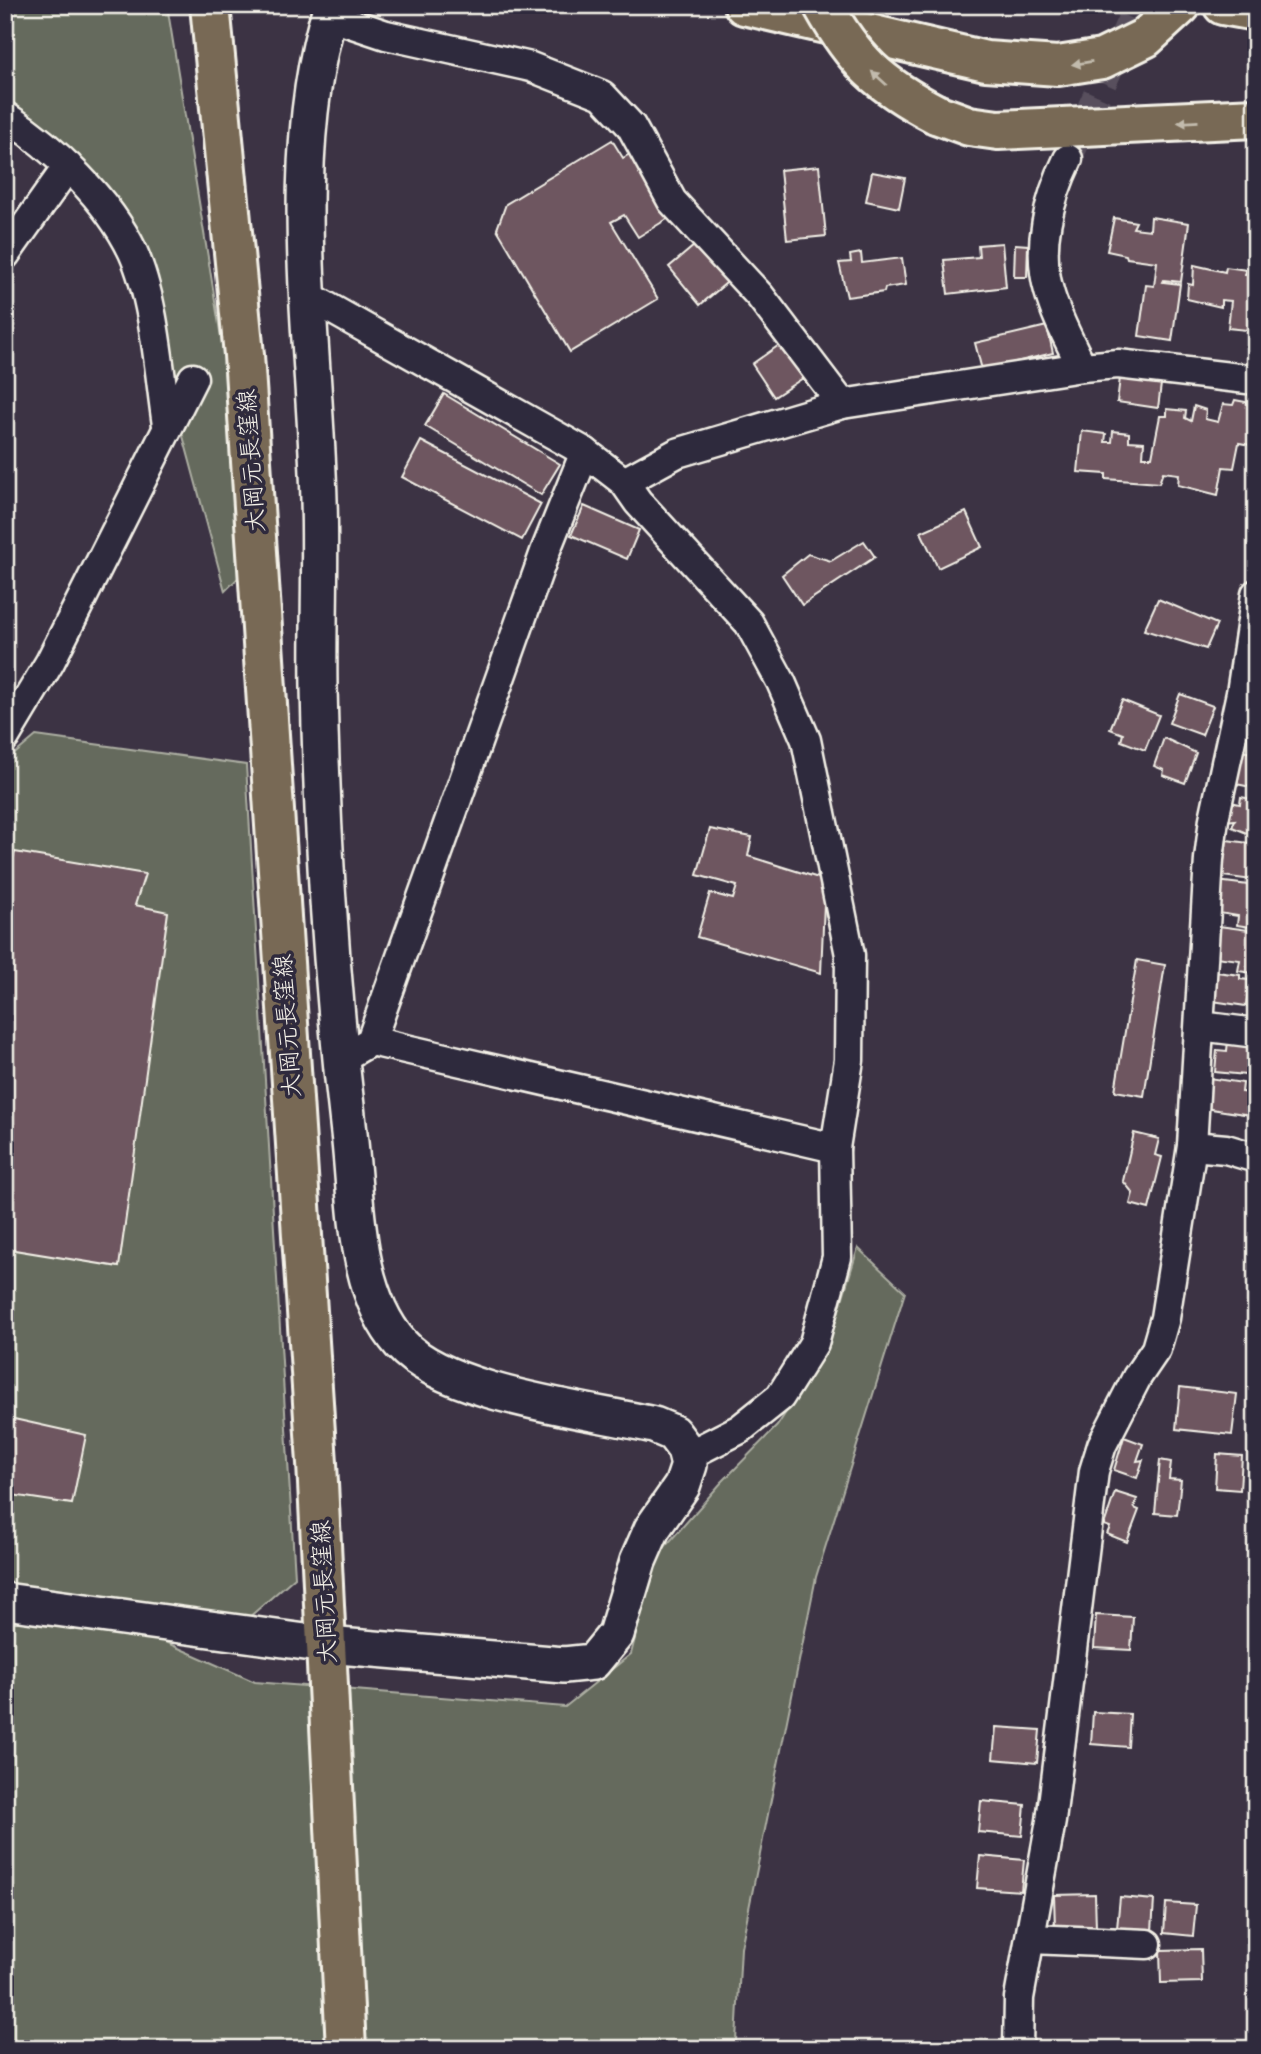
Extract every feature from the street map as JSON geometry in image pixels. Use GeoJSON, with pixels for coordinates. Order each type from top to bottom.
{"type":"FeatureCollection","features":[{"type":"Feature","properties":{"kind":"main road","name":"大岡元長窪線"},"geometry":{"type":"LineString","coordinates":[[210,5],[244,355],[327,1644],[346,2049]]}},
{"type":"Feature","properties":{"kind":"main road"},"geometry":{"type":"LineString","coordinates":[[744,5],[998,62],[1058,66],[1102,60],[1145,38],[1181,5]]}},
{"type":"Feature","properties":{"kind":"main road"},"geometry":{"type":"LineString","coordinates":[[823,5],[839,35],[896,94],[936,114],[969,125],[998,130],[1256,118]]}},
{"type":"Feature","properties":{"kind":"main road"},"geometry":{"type":"LineString","coordinates":[[1223,5],[1256,11]]}},
{"type":"Feature","properties":{"kind":"street"},"geometry":{"type":"LineString","coordinates":[[5,1601],[327,1644],[564,1665],[593,1662],[616,1634],[638,1561],[652,1529],[682,1486],[689,1465],[685,1449],[673,1433],[654,1424],[467,1385],[427,1366],[402,1345],[383,1318],[370,1285],[361,1238],[340,1059],[326,881],[319,687],[320,502],[305,221],[315,87],[331,11],[386,35],[531,67],[602,94],[631,126],[672,201],[760,296],[842,404]]}},
{"type":"Feature","properties":{"kind":"street"},"geometry":{"type":"LineString","coordinates":[[5,116],[34,135],[68,166],[110,215],[133,252],[147,302],[167,425]]}},
{"type":"Feature","properties":{"kind":"street"},"geometry":{"type":"LineString","coordinates":[[1068,159],[1053,189],[1046,219],[1045,254],[1048,290],[1082,367]]}},
{"type":"Feature","properties":{"kind":"street"},"geometry":{"type":"LineString","coordinates":[[5,255],[68,166]]}},
{"type":"Feature","properties":{"kind":"street"},"geometry":{"type":"LineString","coordinates":[[310,297],[585,452],[624,482],[638,502],[749,623],[781,682],[806,740],[850,955],[849,1060],[835,1148],[836,1256],[814,1343],[780,1397],[740,1429],[687,1456]]}},
{"type":"Feature","properties":{"kind":"street"},"geometry":{"type":"LineString","coordinates":[[624,482],[677,453],[842,404],[1082,367],[1118,364],[1256,380]]}},
{"type":"Feature","properties":{"kind":"street"},"geometry":{"type":"LineString","coordinates":[[5,737],[50,662],[193,377]]}},
{"type":"Feature","properties":{"kind":"street"},"geometry":{"type":"LineString","coordinates":[[340,1059],[371,1041],[545,552],[585,452]]}},
{"type":"Feature","properties":{"kind":"street"},"geometry":{"type":"LineString","coordinates":[[1018,2049],[1018,1998],[1051,1821],[1094,1471],[1102,1445],[1137,1377],[1156,1349],[1165,1318],[1192,1146],[1209,859],[1214,819],[1248,693],[1256,594]]}},
{"type":"Feature","properties":{"kind":"street"},"geometry":{"type":"LineString","coordinates":[[1200,1027],[1256,1033]]}},
{"type":"Feature","properties":{"kind":"street"},"geometry":{"type":"LineString","coordinates":[[371,1041],[835,1148]]}},
{"type":"Feature","properties":{"kind":"street"},"geometry":{"type":"LineString","coordinates":[[1192,1146],[1226,1149],[1256,1158]]}},
{"type":"Feature","properties":{"kind":"street"},"geometry":{"type":"LineString","coordinates":[[1031,1939],[1147,1944]]}},
{"type":"Feature","properties":{"kind":"green space"},"geometry":{"type":"Polygon","coordinates":[[[5,5],[167,5],[257,559],[225,591],[176,410],[137,237],[5,126],[5,5]]]}},
{"type":"Feature","properties":{"kind":"green space"},"geometry":{"type":"Polygon","coordinates":[[[36,736],[246,765],[295,1577],[247,1619],[5,1598],[5,762],[36,736]]]}},
{"type":"Feature","properties":{"kind":"green space"},"geometry":{"type":"Polygon","coordinates":[[[858,1248],[905,1292],[816,1577],[741,1948],[736,2041],[740,2049],[5,2049],[5,1623],[102,1614],[255,1682],[565,1707],[631,1654],[656,1557],[721,1483],[777,1426],[827,1349],[858,1248]]]}},
{"type":"Feature","properties":{"kind":"building"},"geometry":{"type":"Polygon","coordinates":[[[612,140],[623,158],[633,152],[672,216],[638,237],[624,215],[611,222],[658,299],[570,352],[497,229],[506,204],[612,140]]]}},
{"type":"Feature","properties":{"kind":"building"},"geometry":{"type":"Polygon","coordinates":[[[819,166],[826,236],[787,240],[780,170],[819,166]]]}},
{"type":"Feature","properties":{"kind":"building"},"geometry":{"type":"Polygon","coordinates":[[[872,172],[905,178],[899,208],[866,201],[872,172]]]}},
{"type":"Feature","properties":{"kind":"building"},"geometry":{"type":"Polygon","coordinates":[[[1151,217],[1189,223],[1181,282],[1163,282],[1180,284],[1172,341],[1139,336],[1146,285],[1154,286],[1157,262],[1127,258],[1126,255],[1107,251],[1114,218],[1136,222],[1133,228],[1150,230],[1151,217]]]}},
{"type":"Feature","properties":{"kind":"building"},"geometry":{"type":"Polygon","coordinates":[[[701,240],[732,278],[700,305],[669,267],[701,240]]]}},
{"type":"Feature","properties":{"kind":"building"},"geometry":{"type":"Polygon","coordinates":[[[1002,243],[1006,287],[948,294],[944,260],[979,257],[978,245],[1002,243]]]}},
{"type":"Feature","properties":{"kind":"building"},"geometry":{"type":"Polygon","coordinates":[[[1015,244],[1028,245],[1027,277],[1014,277],[1015,244]]]}},
{"type":"Feature","properties":{"kind":"building"},"geometry":{"type":"Polygon","coordinates":[[[861,253],[862,263],[902,258],[906,285],[885,288],[884,292],[847,297],[839,263],[851,262],[850,255],[861,253]]]}},
{"type":"Feature","properties":{"kind":"building"},"geometry":{"type":"Polygon","coordinates":[[[1194,265],[1225,272],[1226,267],[1247,270],[1245,274],[1256,277],[1251,316],[1256,317],[1256,331],[1228,328],[1231,301],[1221,300],[1221,307],[1187,299],[1188,284],[1193,285],[1194,265]]]}},
{"type":"Feature","properties":{"kind":"building"},"geometry":{"type":"Polygon","coordinates":[[[1047,326],[1053,353],[982,370],[975,343],[1047,326]]]}},
{"type":"Feature","properties":{"kind":"building"},"geometry":{"type":"Polygon","coordinates":[[[782,343],[800,362],[796,367],[803,378],[774,397],[752,364],[782,343]]]}},
{"type":"Feature","properties":{"kind":"building"},"geometry":{"type":"Polygon","coordinates":[[[1120,378],[1161,384],[1158,408],[1117,402],[1120,378]]]}},
{"type":"Feature","properties":{"kind":"building"},"geometry":{"type":"Polygon","coordinates":[[[444,394],[560,464],[541,495],[425,426],[444,394]]]}},
{"type":"Feature","properties":{"kind":"building"},"geometry":{"type":"Polygon","coordinates":[[[1235,400],[1256,404],[1251,445],[1239,443],[1234,468],[1223,467],[1218,495],[1178,485],[1179,474],[1163,472],[1159,483],[1106,479],[1106,474],[1078,472],[1082,431],[1106,434],[1105,442],[1112,442],[1113,431],[1129,433],[1129,441],[1144,442],[1143,457],[1152,457],[1160,416],[1167,416],[1167,409],[1186,411],[1185,418],[1191,421],[1194,406],[1206,410],[1205,419],[1218,422],[1223,404],[1233,405],[1235,400]]]}},
{"type":"Feature","properties":{"kind":"building"},"geometry":{"type":"Polygon","coordinates":[[[421,441],[541,504],[522,540],[402,477],[421,441]]]}},
{"type":"Feature","properties":{"kind":"building"},"geometry":{"type":"Polygon","coordinates":[[[584,506],[639,530],[627,559],[571,535],[584,506]]]}},
{"type":"Feature","properties":{"kind":"building"},"geometry":{"type":"Polygon","coordinates":[[[966,512],[982,547],[938,568],[921,532],[966,512]]]}},
{"type":"Feature","properties":{"kind":"building"},"geometry":{"type":"Polygon","coordinates":[[[864,541],[875,557],[802,605],[782,575],[808,554],[831,561],[864,541]]]}},
{"type":"Feature","properties":{"kind":"building"},"geometry":{"type":"Polygon","coordinates":[[[1158,599],[1217,624],[1206,649],[1144,630],[1158,599]]]}},
{"type":"Feature","properties":{"kind":"building"},"geometry":{"type":"Polygon","coordinates":[[[1180,694],[1213,706],[1202,735],[1169,723],[1180,694]]]}},
{"type":"Feature","properties":{"kind":"building"},"geometry":{"type":"Polygon","coordinates":[[[1122,700],[1159,715],[1145,750],[1121,741],[1123,734],[1110,729],[1122,700]]]}},
{"type":"Feature","properties":{"kind":"building"},"geometry":{"type":"Polygon","coordinates":[[[1250,708],[1256,709],[1256,735],[1246,733],[1250,708]]]}},
{"type":"Feature","properties":{"kind":"building"},"geometry":{"type":"Polygon","coordinates":[[[1164,738],[1196,753],[1185,783],[1163,775],[1164,770],[1154,766],[1164,738]]]}},
{"type":"Feature","properties":{"kind":"building"},"geometry":{"type":"Polygon","coordinates":[[[1242,751],[1256,754],[1256,788],[1236,784],[1242,751]]]}},
{"type":"Feature","properties":{"kind":"building"},"geometry":{"type":"Polygon","coordinates":[[[1241,797],[1256,800],[1254,836],[1232,827],[1235,820],[1226,821],[1230,802],[1240,804],[1241,797]]]}},
{"type":"Feature","properties":{"kind":"building"},"geometry":{"type":"Polygon","coordinates":[[[710,829],[752,837],[748,856],[825,880],[821,973],[697,937],[710,893],[733,899],[737,886],[697,875],[710,829]]]}},
{"type":"Feature","properties":{"kind":"building"},"geometry":{"type":"Polygon","coordinates":[[[1227,840],[1256,844],[1256,876],[1252,880],[1222,876],[1227,840]]]}},
{"type":"Feature","properties":{"kind":"building"},"geometry":{"type":"Polygon","coordinates":[[[15,852],[145,874],[135,905],[168,912],[119,1267],[8,1249],[5,1266],[5,883],[15,852]]]}},
{"type":"Feature","properties":{"kind":"building"},"geometry":{"type":"Polygon","coordinates":[[[1217,881],[1256,886],[1256,928],[1237,925],[1238,916],[1219,913],[1222,899],[1214,898],[1217,881]]]}},
{"type":"Feature","properties":{"kind":"building"},"geometry":{"type":"Polygon","coordinates":[[[1219,926],[1256,931],[1253,973],[1238,971],[1240,960],[1215,957],[1219,926]]]}},
{"type":"Feature","properties":{"kind":"building"},"geometry":{"type":"Polygon","coordinates":[[[1137,960],[1165,965],[1144,1096],[1115,1091],[1137,960]]]}},
{"type":"Feature","properties":{"kind":"building"},"geometry":{"type":"Polygon","coordinates":[[[1216,972],[1240,975],[1240,979],[1249,980],[1246,1006],[1212,1001],[1216,972]]]}},
{"type":"Feature","properties":{"kind":"building"},"geometry":{"type":"Polygon","coordinates":[[[1228,1041],[1256,1044],[1256,1076],[1215,1072],[1217,1050],[1227,1051],[1228,1041]]]}},
{"type":"Feature","properties":{"kind":"building"},"geometry":{"type":"Polygon","coordinates":[[[1209,1078],[1243,1083],[1242,1092],[1254,1093],[1251,1115],[1204,1108],[1209,1078]]]}},
{"type":"Feature","properties":{"kind":"building"},"geometry":{"type":"Polygon","coordinates":[[[1134,1133],[1159,1139],[1155,1155],[1162,1157],[1149,1209],[1130,1204],[1133,1193],[1123,1181],[1134,1133]]]}},
{"type":"Feature","properties":{"kind":"building"},"geometry":{"type":"Polygon","coordinates":[[[1180,1387],[1237,1394],[1232,1435],[1176,1429],[1180,1387]]]}},
{"type":"Feature","properties":{"kind":"building"},"geometry":{"type":"Polygon","coordinates":[[[5,1417],[86,1435],[72,1504],[5,1494],[5,1417]]]}},
{"type":"Feature","properties":{"kind":"building"},"geometry":{"type":"Polygon","coordinates":[[[1124,1437],[1143,1444],[1137,1461],[1143,1460],[1137,1478],[1114,1470],[1124,1437]]]}},
{"type":"Feature","properties":{"kind":"building"},"geometry":{"type":"Polygon","coordinates":[[[1217,1454],[1242,1456],[1240,1490],[1215,1488],[1217,1454]]]}},
{"type":"Feature","properties":{"kind":"building"},"geometry":{"type":"Polygon","coordinates":[[[1160,1460],[1171,1462],[1169,1479],[1181,1480],[1177,1515],[1155,1513],[1160,1460]]]}},
{"type":"Feature","properties":{"kind":"building"},"geometry":{"type":"Polygon","coordinates":[[[1115,1492],[1137,1499],[1134,1508],[1139,1510],[1127,1542],[1107,1534],[1110,1527],[1104,1525],[1115,1492]]]}},
{"type":"Feature","properties":{"kind":"building"},"geometry":{"type":"Polygon","coordinates":[[[1096,1615],[1133,1617],[1131,1650],[1094,1648],[1096,1615]]]}},
{"type":"Feature","properties":{"kind":"building"},"geometry":{"type":"Polygon","coordinates":[[[1093,1712],[1130,1714],[1128,1747],[1091,1744],[1093,1712]]]}},
{"type":"Feature","properties":{"kind":"building"},"geometry":{"type":"Polygon","coordinates":[[[996,1727],[1040,1730],[1037,1763],[993,1759],[996,1727]]]}},
{"type":"Feature","properties":{"kind":"building"},"geometry":{"type":"Polygon","coordinates":[[[981,1801],[1025,1805],[1022,1836],[978,1832],[981,1801]]]}},
{"type":"Feature","properties":{"kind":"building"},"geometry":{"type":"Polygon","coordinates":[[[980,1856],[1024,1860],[1021,1891],[977,1888],[980,1856]]]}},
{"type":"Feature","properties":{"kind":"building"},"geometry":{"type":"Polygon","coordinates":[[[1095,1894],[1096,1928],[1055,1929],[1054,1895],[1095,1894]]]}},
{"type":"Feature","properties":{"kind":"building"},"geometry":{"type":"Polygon","coordinates":[[[1120,1897],[1154,1900],[1152,1931],[1117,1928],[1120,1897]]]}},
{"type":"Feature","properties":{"kind":"building"},"geometry":{"type":"Polygon","coordinates":[[[1166,1903],[1196,1905],[1193,1936],[1164,1933],[1166,1903]]]}},
{"type":"Feature","properties":{"kind":"building"},"geometry":{"type":"Polygon","coordinates":[[[1201,1949],[1202,1982],[1161,1983],[1160,1950],[1201,1949]]]}},
{"type":"Feature","properties":{"kind":"tunnel"},"geometry":{"type":"LineString","coordinates":[[1068,159],[1138,5]]}}]}
